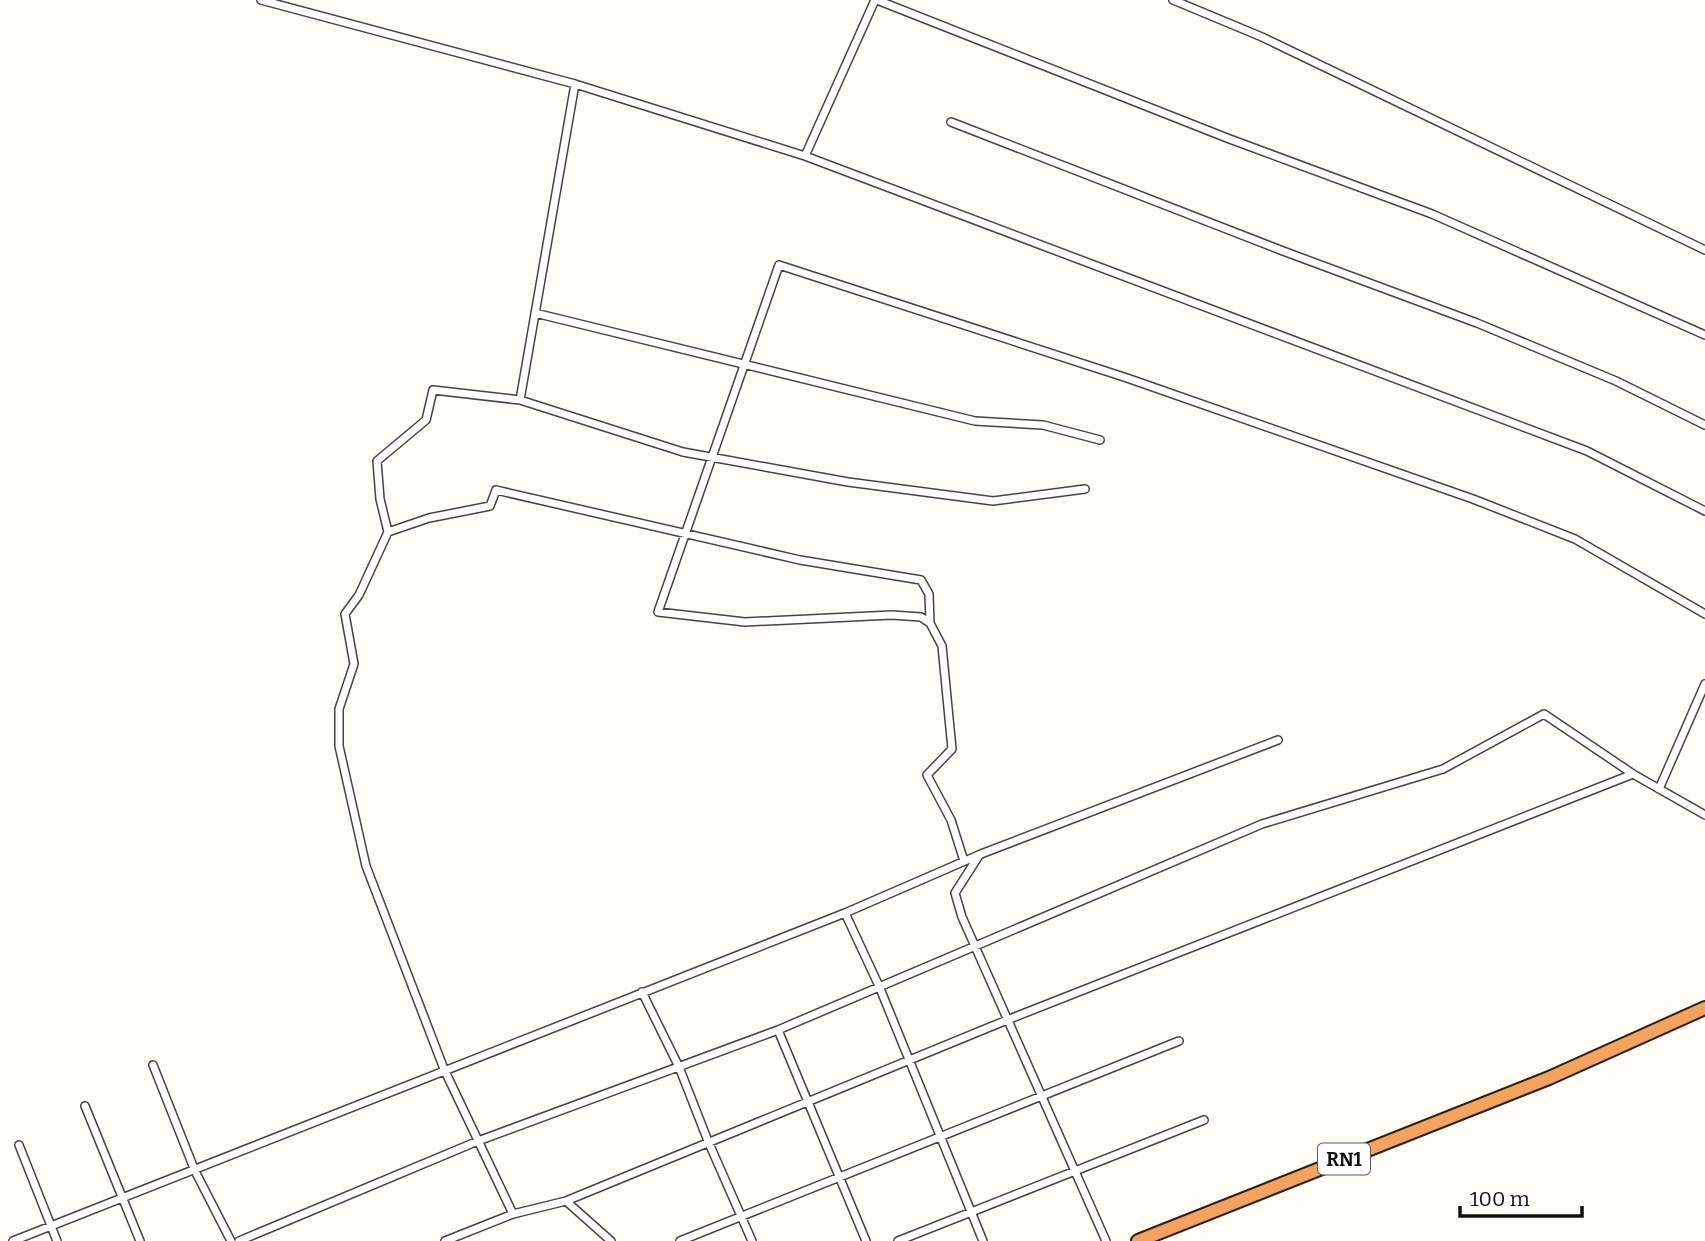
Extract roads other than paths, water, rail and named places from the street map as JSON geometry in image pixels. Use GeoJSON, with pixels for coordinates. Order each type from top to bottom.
{"type":"FeatureCollection","features":[{"type":"Feature","properties":{"kind":"highway","name":"RN1"},"geometry":{"type":"LineString","coordinates":[[1138,1241],[1549,1078],[1705,1008]]}},
{"type":"Feature","properties":{"kind":"street"},"geometry":{"type":"LineString","coordinates":[[261,0],[575,84],[805,156],[1587,451],[1705,510]]}},
{"type":"Feature","properties":{"kind":"street"},"geometry":{"type":"LineString","coordinates":[[805,156],[876,0],[1227,138],[1432,214],[1705,335]]}},
{"type":"Feature","properties":{"kind":"street"},"geometry":{"type":"LineString","coordinates":[[1173,0],[1262,37],[1705,250]]}},
{"type":"Feature","properties":{"kind":"street"},"geometry":{"type":"LineString","coordinates":[[520,400],[575,84]]}},
{"type":"Feature","properties":{"kind":"street"},"geometry":{"type":"LineString","coordinates":[[951,122],[1477,323],[1616,381],[1705,425]]}},
{"type":"Feature","properties":{"kind":"street"},"geometry":{"type":"LineString","coordinates":[[930,623],[921,617],[892,615],[744,622],[658,612],[779,265],[1127,377],[1473,499],[1576,539],[1705,614]]}},
{"type":"Feature","properties":{"kind":"street"},"geometry":{"type":"LineString","coordinates":[[535,313],[975,421],[1043,425],[1100,440]]}},
{"type":"Feature","properties":{"kind":"street"},"geometry":{"type":"LineString","coordinates":[[513,1214],[444,1069],[366,866],[339,746],[340,709],[354,664],[345,614],[359,595],[388,533],[380,499],[377,461],[426,420],[433,390],[520,400],[683,453],[848,482],[993,501],[1085,489]]}},
{"type":"Feature","properties":{"kind":"street"},"geometry":{"type":"LineString","coordinates":[[388,533],[429,518],[490,506],[496,490],[800,560],[921,580],[929,594],[930,623],[942,646],[952,749],[927,775],[951,820],[964,861]]}},
{"type":"Feature","properties":{"kind":"street"},"geometry":{"type":"LineString","coordinates":[[1659,789],[1701,707],[1705,684]]}},
{"type":"Feature","properties":{"kind":"street"},"geometry":{"type":"LineString","coordinates":[[239,1241],[478,1141],[778,1030],[1262,824],[1443,769],[1545,714],[1633,774],[1705,815]]}},
{"type":"Feature","properties":{"kind":"street"},"geometry":{"type":"LineString","coordinates":[[12,1241],[845,913],[981,854],[1279,740]]}},
{"type":"Feature","properties":{"kind":"street"},"geometry":{"type":"LineString","coordinates":[[445,1241],[513,1214],[566,1201],[1007,1020],[1633,774]]}},
{"type":"Feature","properties":{"kind":"street"},"geometry":{"type":"LineString","coordinates":[[981,854],[955,894],[962,917],[977,946],[1039,1097],[1076,1171],[1106,1241]]}},
{"type":"Feature","properties":{"kind":"street"},"geometry":{"type":"LineString","coordinates":[[845,913],[879,985],[938,1137],[983,1241]]}},
{"type":"Feature","properties":{"kind":"street"},"geometry":{"type":"LineString","coordinates":[[642,992],[679,1067],[752,1241]]}},
{"type":"Feature","properties":{"kind":"street"},"geometry":{"type":"LineString","coordinates":[[778,1030],[866,1241]]}},
{"type":"Feature","properties":{"kind":"street"},"geometry":{"type":"LineString","coordinates":[[680,1241],[1179,1041]]}},
{"type":"Feature","properties":{"kind":"street"},"geometry":{"type":"LineString","coordinates":[[153,1065],[195,1171],[231,1241]]}},
{"type":"Feature","properties":{"kind":"street"},"geometry":{"type":"LineString","coordinates":[[85,1106],[140,1241]]}},
{"type":"Feature","properties":{"kind":"street"},"geometry":{"type":"LineString","coordinates":[[898,1241],[1204,1120]]}},
{"type":"Feature","properties":{"kind":"street"},"geometry":{"type":"LineString","coordinates":[[19,1144],[57,1241]]}},
{"type":"Feature","properties":{"kind":"street"},"geometry":{"type":"LineString","coordinates":[[566,1201],[611,1241]]}}]}
